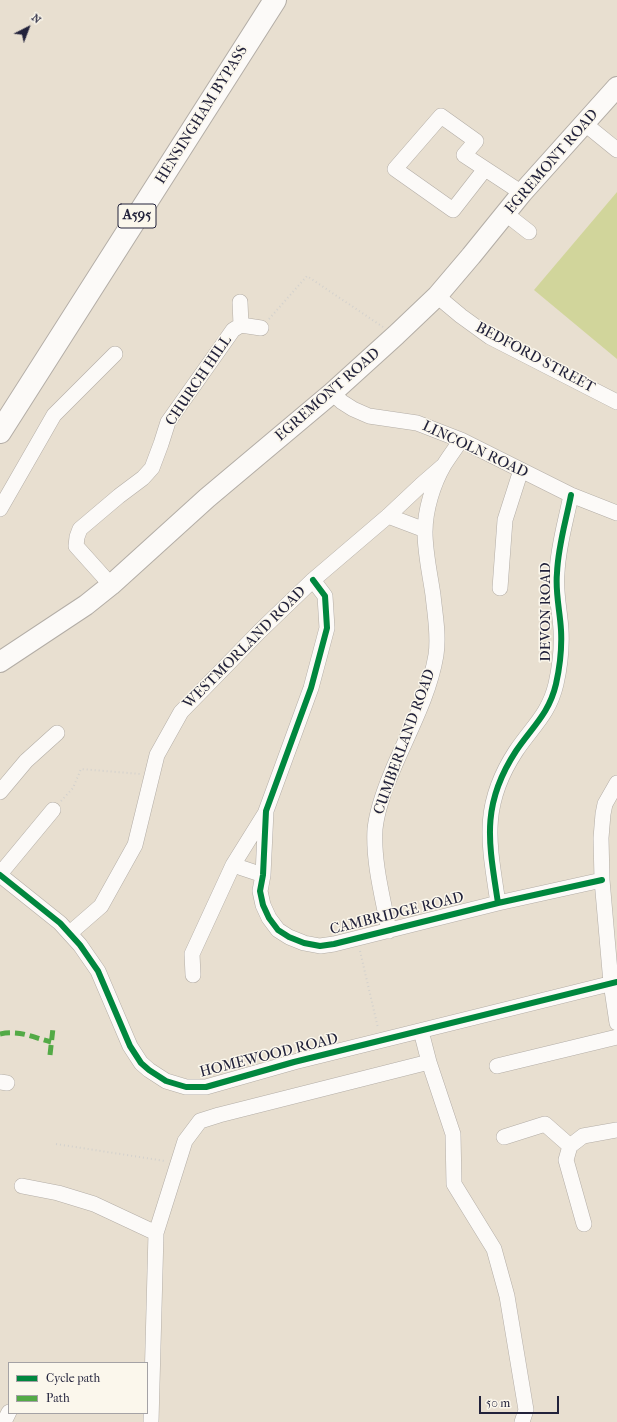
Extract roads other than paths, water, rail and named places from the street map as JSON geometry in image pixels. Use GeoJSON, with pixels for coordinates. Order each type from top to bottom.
{"type":"FeatureCollection","features":[{"type":"Feature","properties":{"kind":"highway","name":"HENSINGHAM BYPASS"},"geometry":{"type":"LineString","coordinates":[[0,432],[275,0]]}},
{"type":"Feature","properties":{"kind":"main road","name":"EGREMONT ROAD"},"geometry":{"type":"LineString","coordinates":[[0,662],[86,605],[111,585],[207,498],[332,393],[396,335],[437,296],[522,193],[617,87]]}},
{"type":"Feature","properties":{"kind":"street"},"geometry":{"type":"LineString","coordinates":[[485,169],[453,210],[396,169],[441,116],[476,141],[464,155],[522,193]]}},
{"type":"Feature","properties":{"kind":"street"},"geometry":{"type":"LineString","coordinates":[[585,124],[617,150]]}},
{"type":"Feature","properties":{"kind":"street"},"geometry":{"type":"LineString","coordinates":[[506,214],[529,232]]}},
{"type":"Feature","properties":{"kind":"street","name":"BEDFORD STREET"},"geometry":{"type":"LineString","coordinates":[[437,296],[471,324],[490,337],[617,402]]}},
{"type":"Feature","properties":{"kind":"street","name":"CHURCH HILL"},"geometry":{"type":"LineString","coordinates":[[240,302],[241,325]]}},
{"type":"Feature","properties":{"kind":"street","name":"CHURCH HILL"},"geometry":{"type":"LineString","coordinates":[[111,585],[76,546],[80,529],[143,478],[152,468],[168,422],[233,330],[241,325],[261,328]]}},
{"type":"Feature","properties":{"kind":"street"},"geometry":{"type":"LineString","coordinates":[[0,509],[54,415],[115,354]]}},
{"type":"Feature","properties":{"kind":"street","name":"LINCOLN ROAD"},"geometry":{"type":"LineString","coordinates":[[332,393],[353,409],[369,416],[417,423],[461,440],[571,495],[617,513]]}},
{"type":"Feature","properties":{"kind":"street","name":"CUMBERLAND ROAD"},"geometry":{"type":"LineString","coordinates":[[389,931],[375,851],[375,828],[386,785],[430,682],[436,654],[437,634],[426,552],[425,530],[433,492],[444,465],[461,440]]}},
{"type":"Feature","properties":{"kind":"street","name":"WESTMORLAND ROAD"},"geometry":{"type":"LineString","coordinates":[[70,933],[101,906],[135,845],[157,755],[181,712],[260,631],[313,580],[388,516],[444,465]]}},
{"type":"Feature","properties":{"kind":"street"},"geometry":{"type":"LineString","coordinates":[[500,588],[505,520],[521,470]]}},
{"type":"Feature","properties":{"kind":"street","name":"DEVON ROAD"},"geometry":{"type":"LineString","coordinates":[[498,903],[490,851],[490,812],[495,793],[503,775],[516,752],[549,706],[556,685],[562,646],[556,574],[559,549],[571,495]]}},
{"type":"Feature","properties":{"kind":"street"},"geometry":{"type":"LineString","coordinates":[[388,516],[425,530]]}},
{"type":"Feature","properties":{"kind":"street","name":"CAMBRIDGE ROAD"},"geometry":{"type":"LineString","coordinates":[[193,975],[192,954],[233,865],[266,811],[311,688],[327,628],[325,596],[313,580]]}},
{"type":"Feature","properties":{"kind":"street"},"geometry":{"type":"LineString","coordinates":[[0,792],[26,761],[57,733]]}},
{"type":"Feature","properties":{"kind":"street"},"geometry":{"type":"LineString","coordinates":[[617,783],[605,804],[602,814],[601,838],[602,880],[612,919],[617,1023]]}},
{"type":"Feature","properties":{"kind":"street"},"geometry":{"type":"LineString","coordinates":[[0,875],[53,810]]}},
{"type":"Feature","properties":{"kind":"street","name":"CAMBRIDGE ROAD"},"geometry":{"type":"LineString","coordinates":[[266,811],[263,875],[260,891],[263,905],[269,918],[278,930],[304,943],[320,946],[357,939],[498,903],[602,880]]}},
{"type":"Feature","properties":{"kind":"street"},"geometry":{"type":"LineString","coordinates":[[233,865],[263,875]]}},
{"type":"Feature","properties":{"kind":"street","name":"HOMEWOOD ROAD"},"geometry":{"type":"LineString","coordinates":[[0,875],[49,914],[70,933],[80,945],[98,972],[130,1046],[141,1063],[157,1076],[176,1084],[196,1088],[206,1087],[294,1062],[614,982]]}},
{"type":"Feature","properties":{"kind":"street"},"geometry":{"type":"LineString","coordinates":[[421,1031],[429,1062],[453,1134],[454,1184],[494,1249],[506,1296],[526,1410],[522,1422]]}},
{"type":"Feature","properties":{"kind":"street"},"geometry":{"type":"LineString","coordinates":[[497,1066],[617,1038]]}},
{"type":"Feature","properties":{"kind":"street"},"geometry":{"type":"LineString","coordinates":[[151,1422],[156,1233],[185,1140],[200,1121],[429,1062]]}},
{"type":"Feature","properties":{"kind":"street"},"geometry":{"type":"LineString","coordinates":[[504,1137],[545,1124],[570,1146]]}},
{"type":"Feature","properties":{"kind":"street"},"geometry":{"type":"LineString","coordinates":[[584,1224],[566,1160],[570,1146],[583,1136],[617,1130]]}},
{"type":"Feature","properties":{"kind":"street"},"geometry":{"type":"LineString","coordinates":[[22,1186],[58,1193],[94,1204],[156,1233]]}}]}
